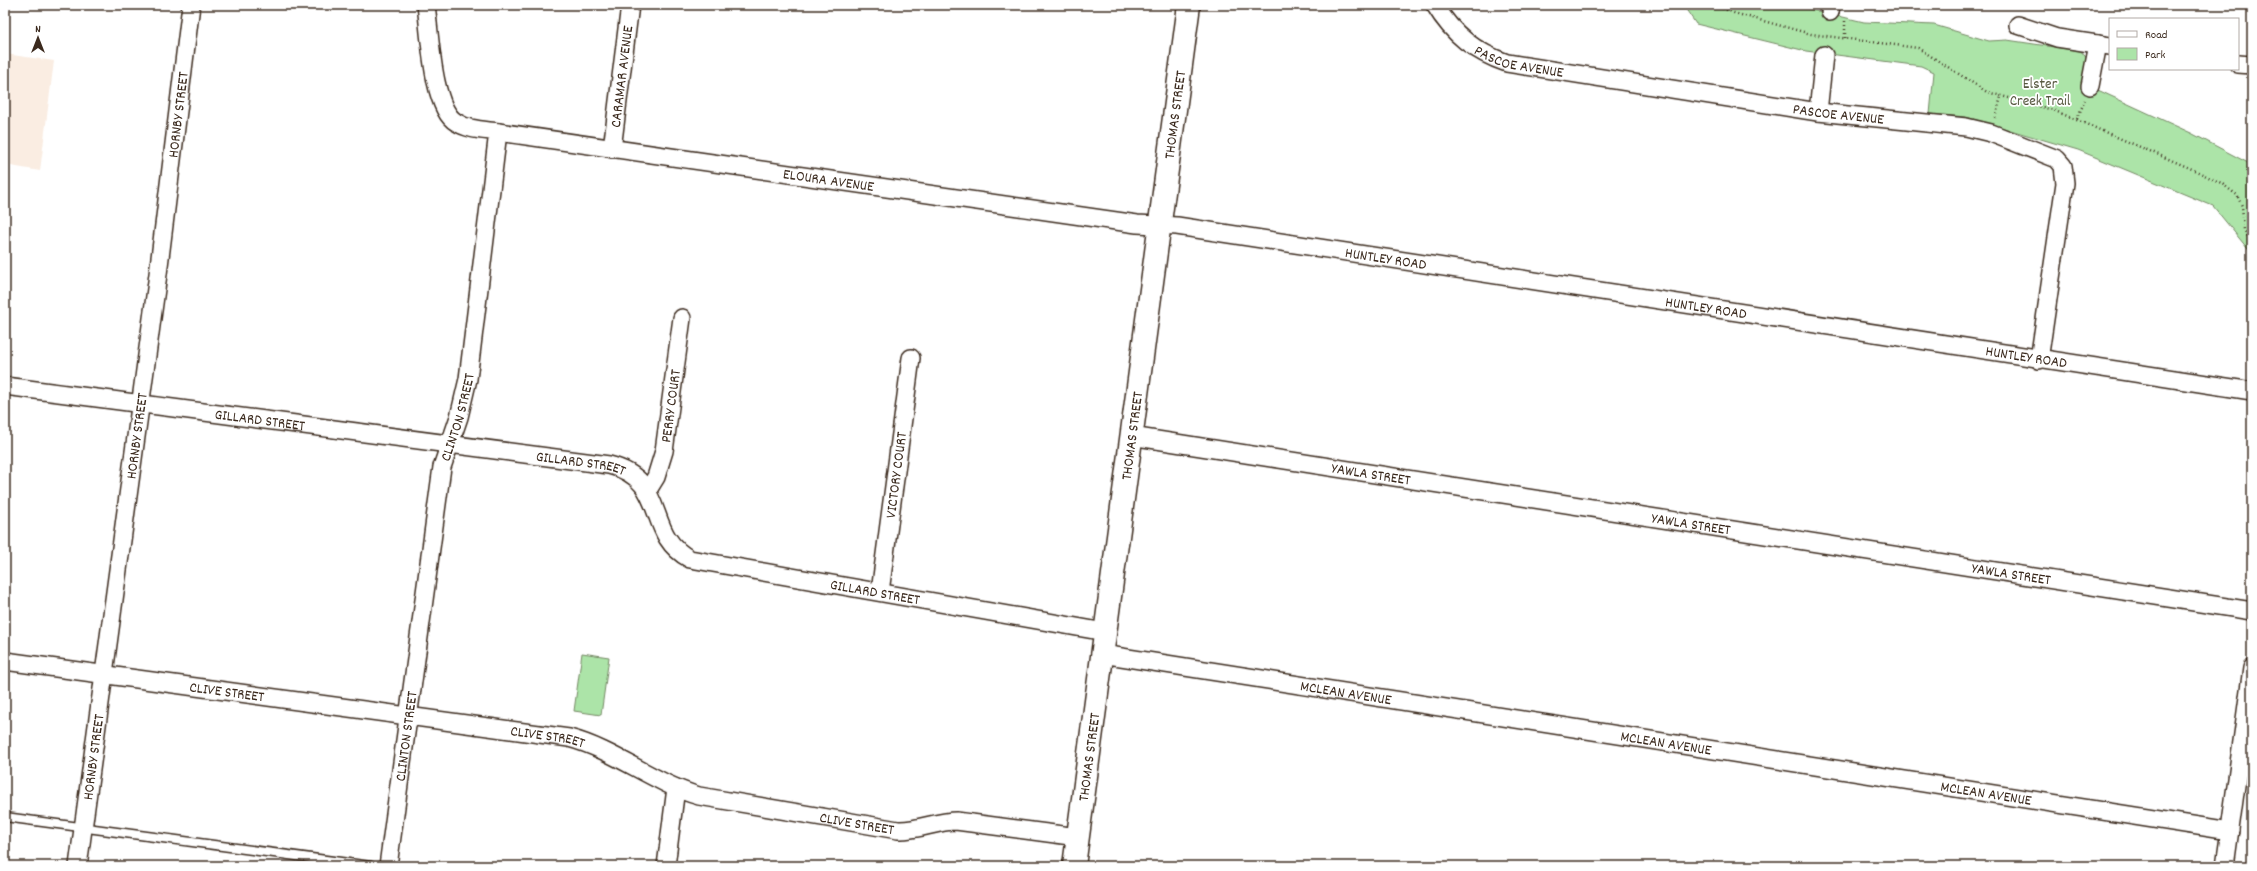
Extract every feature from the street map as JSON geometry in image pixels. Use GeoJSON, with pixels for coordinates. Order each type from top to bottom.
{"type":"FeatureCollection","features":[{"type":"Feature","properties":{"kind":"street","name":"HORNBY STREET"},"geometry":{"type":"LineString","coordinates":[[78,866],[158,274],[191,5]]}},
{"type":"Feature","properties":{"kind":"street"},"geometry":{"type":"LineString","coordinates":[[426,5],[437,89],[444,110],[455,122],[462,125],[498,132]]}},
{"type":"Feature","properties":{"kind":"street","name":"CARAMAR AVENUE"},"geometry":{"type":"LineString","coordinates":[[612,149],[630,5]]}},
{"type":"Feature","properties":{"kind":"street","name":"THOMAS STREET"},"geometry":{"type":"LineString","coordinates":[[1074,866],[1189,5]]}},
{"type":"Feature","properties":{"kind":"street","name":"PASCOE AVENUE"},"geometry":{"type":"LineString","coordinates":[[1436,5],[1443,18],[1465,42],[1477,50],[1507,62],[1818,112],[1954,125],[1991,133],[2057,159],[2063,166],[2065,172],[2039,360]]}},
{"type":"Feature","properties":{"kind":"street"},"geometry":{"type":"LineString","coordinates":[[2018,25],[2050,36],[2104,45],[2090,86]]}},
{"type":"Feature","properties":{"kind":"street"},"geometry":{"type":"LineString","coordinates":[[1818,112],[1824,55]]}},
{"type":"Feature","properties":{"kind":"street"},"geometry":{"type":"LineString","coordinates":[[2239,64],[2252,66]]}},
{"type":"Feature","properties":{"kind":"street","name":"ELOURA AVENUE"},"geometry":{"type":"LineString","coordinates":[[498,132],[1129,223],[1159,226]]}},
{"type":"Feature","properties":{"kind":"street","name":"CLINTON STREET"},"geometry":{"type":"LineString","coordinates":[[388,866],[442,467],[464,400],[468,379],[498,132]]}},
{"type":"Feature","properties":{"kind":"street","name":"HUNTLEY ROAD"},"geometry":{"type":"LineString","coordinates":[[1159,226],[1177,226],[2039,360],[2252,391]]}},
{"type":"Feature","properties":{"kind":"street","name":"PERRY COURT"},"geometry":{"type":"LineString","coordinates":[[648,490],[656,477],[664,450],[682,318]]}},
{"type":"Feature","properties":{"kind":"street","name":"VICTORY COURT"},"geometry":{"type":"LineString","coordinates":[[880,592],[911,358]]}},
{"type":"Feature","properties":{"kind":"street","name":"GILLARD STREET"},"geometry":{"type":"LineString","coordinates":[[5,386],[449,446],[609,465],[632,473],[642,481],[648,490],[663,533],[680,554],[690,559],[1105,632]]}},
{"type":"Feature","properties":{"kind":"street","name":"YAWLA STREET"},"geometry":{"type":"LineString","coordinates":[[1131,436],[2252,611]]}},
{"type":"Feature","properties":{"kind":"street","name":"MCLEAN AVENUE"},"geometry":{"type":"LineString","coordinates":[[1102,654],[2230,831]]}},
{"type":"Feature","properties":{"kind":"street","name":"CLIVE STREET"},"geometry":{"type":"LineString","coordinates":[[5,661],[408,716],[582,742],[676,788],[699,796],[898,830],[916,829],[947,821],[956,821],[1078,837]]}},
{"type":"Feature","properties":{"kind":"street"},"geometry":{"type":"LineString","coordinates":[[2225,866],[2252,668]]}},
{"type":"Feature","properties":{"kind":"street"},"geometry":{"type":"LineString","coordinates":[[666,866],[676,788]]}},
{"type":"Feature","properties":{"kind":"lane"},"geometry":{"type":"LineString","coordinates":[[5,817],[371,866]]}},
{"type":"Feature","properties":{"kind":"path"},"geometry":{"type":"LineString","coordinates":[[1715,5],[1734,13],[1811,34],[1918,48],[1987,92],[2001,97],[2038,104],[2077,119],[2221,183],[2230,189],[2240,201],[2244,230],[2252,243]]}},
{"type":"Feature","properties":{"kind":"path"},"geometry":{"type":"LineString","coordinates":[[1991,133],[2001,97]]}},
{"type":"Feature","properties":{"kind":"shaded area"},"geometry":{"type":"Polygon","coordinates":[[[5,54],[54,61],[40,171],[5,165],[5,54]]]}},
{"type":"Feature","properties":{"kind":"green space","name":"Elster Creek Trail"},"geometry":{"type":"Polygon","coordinates":[[[1683,5],[1792,5],[1864,22],[1934,25],[1989,41],[2007,40],[2081,51],[2088,60],[2087,85],[2191,133],[2252,165],[2252,254],[2213,206],[2078,150],[1966,117],[1930,114],[1934,72],[1921,66],[1806,51],[1696,24],[1683,5]]]}},
{"type":"Feature","properties":{"kind":"green space"},"geometry":{"type":"Polygon","coordinates":[[[582,653],[609,657],[601,715],[574,711],[582,653]]]}}]}
